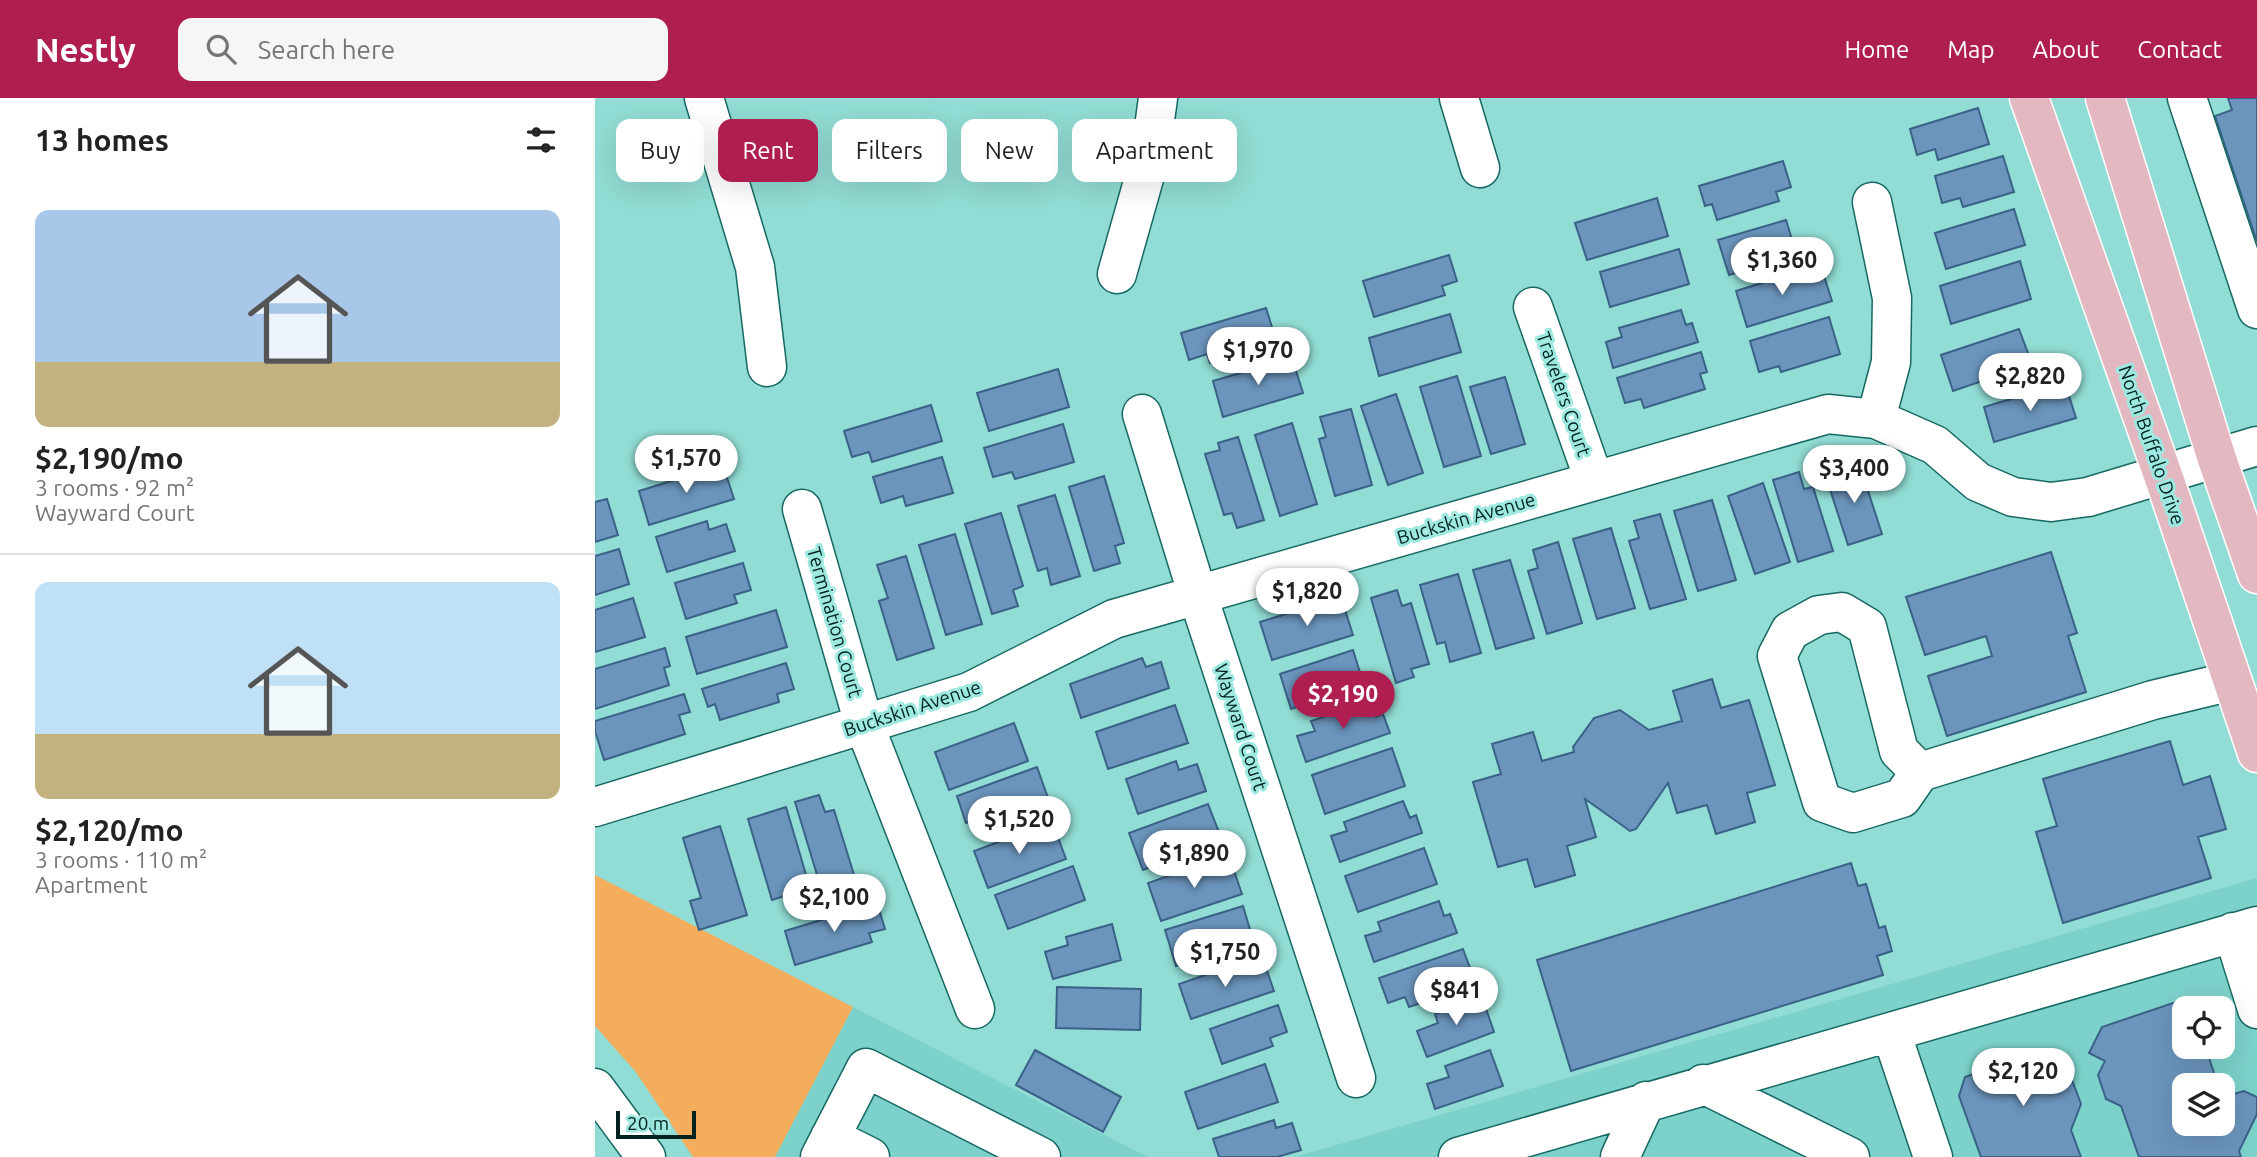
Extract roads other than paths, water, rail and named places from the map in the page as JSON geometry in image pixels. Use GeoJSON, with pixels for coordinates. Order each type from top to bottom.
{"type":"FeatureCollection","features":[{"type":"Feature","properties":{"kind":"main road","name":"North Buffalo Drive"},"geometry":{"type":"LineString","coordinates":[[2029,98],[2163,475],[2257,752]]}},
{"type":"Feature","properties":{"kind":"main road"},"geometry":{"type":"LineString","coordinates":[[2113,100],[2217,459],[2257,574]]}},
{"type":"Feature","properties":{"kind":"street"},"geometry":{"type":"LineString","coordinates":[[704,98],[755,267],[767,367]]}},
{"type":"Feature","properties":{"kind":"street"},"geometry":{"type":"LineString","coordinates":[[1117,274],[1150,156],[1158,98]]}},
{"type":"Feature","properties":{"kind":"street"},"geometry":{"type":"LineString","coordinates":[[1459,98],[1481,168]]}},
{"type":"Feature","properties":{"kind":"street"},"geometry":{"type":"LineString","coordinates":[[2186,98],[2257,309]]}},
{"type":"Feature","properties":{"kind":"street"},"geometry":{"type":"LineString","coordinates":[[1873,202],[1892,298],[1891,362],[1876,419]]}},
{"type":"Feature","properties":{"kind":"street","name":"Travelers Court"},"geometry":{"type":"LineString","coordinates":[[1533,307],[1594,480]]}},
{"type":"Feature","properties":{"kind":"street","name":"Buckskin Avenue"},"geometry":{"type":"LineString","coordinates":[[595,807],[969,692],[1114,619],[1828,414],[1876,419],[1935,445],[1978,482],[2013,497],[2051,502],[2088,497],[2257,446]]}},
{"type":"Feature","properties":{"kind":"street","name":"Wayward Court"},"geometry":{"type":"LineString","coordinates":[[1142,415],[1198,596],[1356,1078]]}},
{"type":"Feature","properties":{"kind":"street","name":"Termination Court"},"geometry":{"type":"LineString","coordinates":[[803,509],[865,724],[975,1009]]}},
{"type":"Feature","properties":{"kind":"street"},"geometry":{"type":"LineString","coordinates":[[1920,772],[1899,751],[1867,627],[1843,612],[1819,615],[1790,631],[1777,656],[1822,802],[1853,813],[1902,798],[1920,772],[2153,700],[2232,681]]}},
{"type":"Feature","properties":{"kind":"street"},"geometry":{"type":"LineString","coordinates":[[1458,1157],[1530,1147],[1646,1101],[2245,929],[2257,1009]]}},
{"type":"Feature","properties":{"kind":"street"},"geometry":{"type":"LineString","coordinates":[[1891,1032],[1933,1157]]}},
{"type":"Feature","properties":{"kind":"street"},"geometry":{"type":"LineString","coordinates":[[870,1157],[825,1147],[866,1068],[1041,1157]]}},
{"type":"Feature","properties":{"kind":"street"},"geometry":{"type":"LineString","coordinates":[[1703,1084],[1850,1157]]}},
{"type":"Feature","properties":{"kind":"street"},"geometry":{"type":"LineString","coordinates":[[595,1088],[646,1157]]}},
{"type":"Feature","properties":{"kind":"street"},"geometry":{"type":"LineString","coordinates":[[1620,1157],[1646,1101]]}}]}
